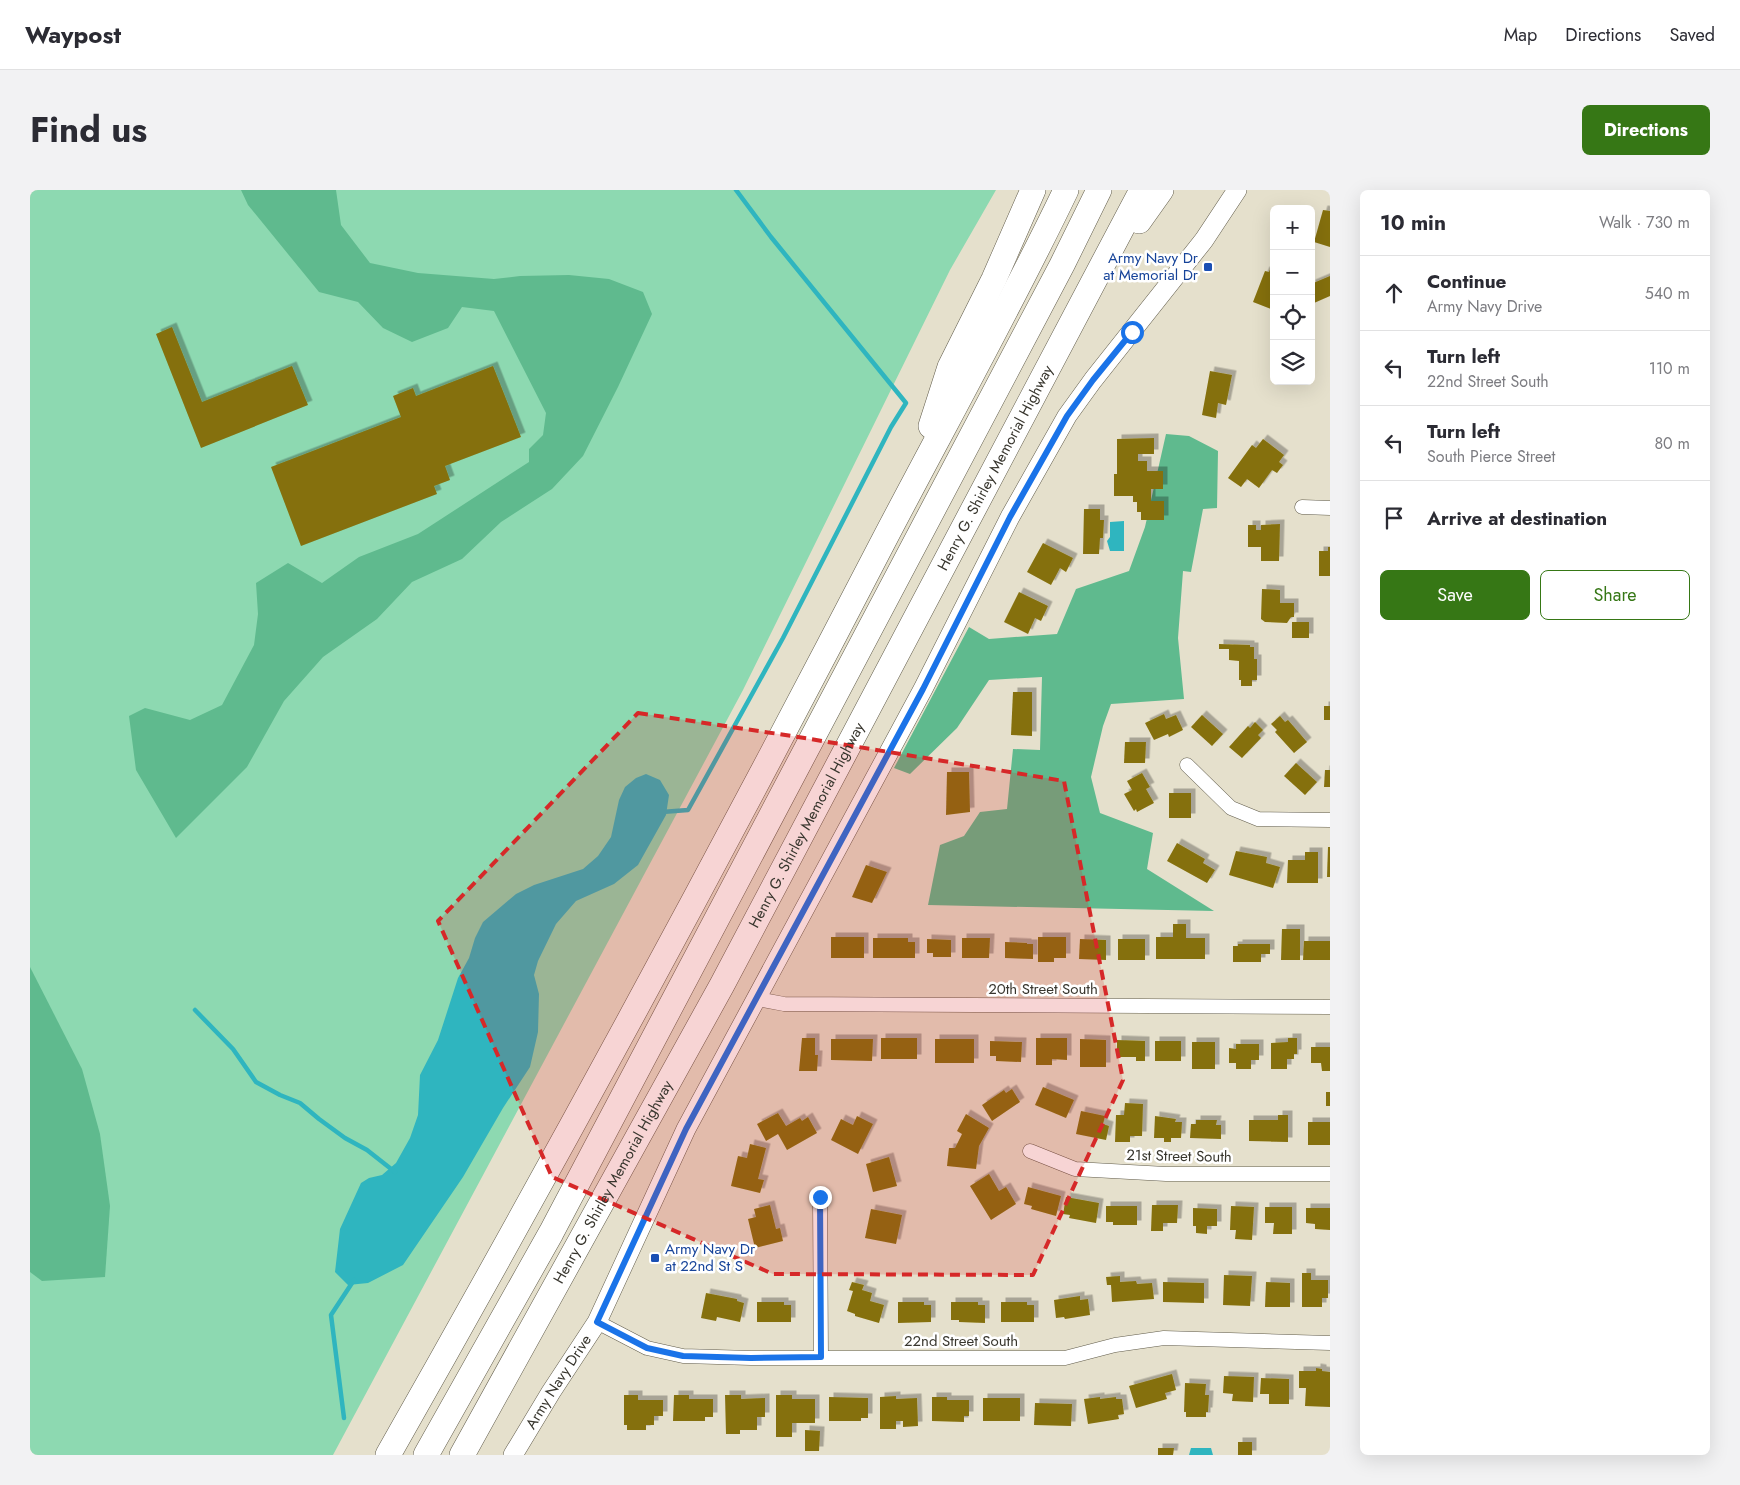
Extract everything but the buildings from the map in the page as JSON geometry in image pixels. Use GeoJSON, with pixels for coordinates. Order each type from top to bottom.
{"type":"FeatureCollection","features":[{"type":"Feature","properties":{"kind":"highway"},"geometry":{"type":"LineString","coordinates":[[911,488],[950,367],[1009,248],[1032,190]]}},
{"type":"Feature","properties":{"kind":"highway"},"geometry":{"type":"LineString","coordinates":[[388,1455],[536,1190],[840,626],[1066,190]]}},
{"type":"Feature","properties":{"kind":"highway"},"geometry":{"type":"LineString","coordinates":[[426,1455],[551,1233],[1058,272],[1099,190]]}},
{"type":"Feature","properties":{"kind":"highway","name":"Henry G. Shirley Memorial Highway"},"geometry":{"type":"LineString","coordinates":[[462,1455],[722,985],[1142,190]]}},
{"type":"Feature","properties":{"kind":"highway"},"geometry":{"type":"LineString","coordinates":[[1094,284],[1161,190]]}},
{"type":"Feature","properties":{"kind":"street","name":"Army Navy Drive"},"geometry":{"type":"LineString","coordinates":[[513,1455],[551,1392],[597,1322],[686,1129],[923,689],[1010,517],[1067,416],[1093,380],[1204,240],[1237,190]]}},
{"type":"Feature","properties":{"kind":"street"},"geometry":{"type":"LineString","coordinates":[[1302,507],[1330,508]]}},
{"type":"Feature","properties":{"kind":"street"},"geometry":{"type":"LineString","coordinates":[[1187,765],[1231,808],[1258,819],[1330,820]]}},
{"type":"Feature","properties":{"kind":"street","name":"20th Street South"},"geometry":{"type":"LineString","coordinates":[[757,999],[784,1004],[1330,1007]]}},
{"type":"Feature","properties":{"kind":"street","name":"21st Street South"},"geometry":{"type":"LineString","coordinates":[[1030,1151],[1075,1169],[1166,1174],[1330,1174]]}},
{"type":"Feature","properties":{"kind":"street"},"geometry":{"type":"LineString","coordinates":[[820,1197],[821,1357]]}},
{"type":"Feature","properties":{"kind":"street","name":"22nd Street South"},"geometry":{"type":"LineString","coordinates":[[597,1322],[647,1348],[683,1356],[751,1358],[1065,1358],[1115,1345],[1164,1338],[1330,1343]]}},
{"type":"Feature","properties":{"kind":"highlighted area"},"geometry":{"type":"Polygon","coordinates":[[[638,713],[792,736],[1064,781],[1123,1080],[1033,1275],[773,1274],[552,1177],[438,921],[638,713]]]}},
{"type":"Feature","properties":{"kind":"green space"},"geometry":{"type":"Polygon","coordinates":[[[30,190],[996,190],[950,270],[743,690],[333,1455],[30,1455],[30,190]]]}},
{"type":"Feature","properties":{"kind":"green space"},"geometry":{"type":"Polygon","coordinates":[[[241,190],[336,190],[341,225],[370,263],[418,273],[494,279],[520,276],[569,275],[609,279],[643,292],[652,314],[583,456],[552,489],[501,522],[462,559],[412,582],[377,619],[323,657],[284,701],[247,767],[176,838],[136,770],[129,716],[145,708],[190,720],[222,705],[254,645],[258,614],[256,583],[288,563],[322,583],[359,557],[418,534],[529,462],[529,449],[543,435],[546,413],[494,311],[462,307],[448,328],[412,342],[383,328],[358,302],[319,292],[248,205],[241,190]]]}},
{"type":"Feature","properties":{"kind":"green space"},"geometry":{"type":"Polygon","coordinates":[[[1166,434],[1189,436],[1218,451],[1217,508],[1203,509],[1191,572],[1183,571],[1178,638],[1184,699],[1111,704],[1103,726],[1091,777],[1100,813],[1153,833],[1147,869],[1214,911],[928,905],[940,845],[964,836],[980,812],[1007,809],[1013,749],[1040,750],[1042,677],[989,680],[957,728],[910,774],[894,768],[969,627],[989,639],[1057,634],[1076,589],[1129,571],[1145,527],[1166,434]]]}},
{"type":"Feature","properties":{"kind":"green space"},"geometry":{"type":"Polygon","coordinates":[[[30,967],[82,1069],[100,1134],[110,1206],[105,1277],[42,1281],[30,1272],[30,967]]]}},
{"type":"Feature","properties":{"kind":"water"},"geometry":{"type":"Polygon","coordinates":[[[1124,521],[1124,551],[1110,551],[1107,541],[1110,537],[1110,522],[1124,521]]]}},
{"type":"Feature","properties":{"kind":"water"},"geometry":{"type":"Polygon","coordinates":[[[646,774],[660,780],[669,795],[666,815],[638,865],[614,884],[576,901],[556,924],[538,961],[534,975],[539,994],[538,1032],[530,1067],[503,1108],[463,1177],[403,1265],[368,1283],[348,1285],[335,1272],[340,1229],[361,1183],[369,1178],[382,1175],[396,1163],[410,1138],[418,1115],[420,1075],[438,1040],[458,978],[469,958],[475,938],[483,922],[516,894],[534,885],[583,869],[598,856],[611,837],[619,800],[625,787],[636,778],[646,774]]]}},
{"type":"Feature","properties":{"kind":"water"},"geometry":{"type":"Polygon","coordinates":[[[1191,1448],[1211,1448],[1213,1455],[1189,1455],[1191,1448]]]}},
{"type":"Feature","properties":{"kind":"waterway"},"geometry":{"type":"LineString","coordinates":[[662,812],[688,810],[783,638],[891,427],[906,403],[771,237],[736,190]]}},
{"type":"Feature","properties":{"kind":"waterway"},"geometry":{"type":"LineString","coordinates":[[195,1010],[233,1049],[256,1082],[300,1103],[345,1138],[367,1150],[395,1172]]}},
{"type":"Feature","properties":{"kind":"waterway"},"geometry":{"type":"LineString","coordinates":[[344,1418],[331,1315],[354,1280]]}},
{"type":"Feature","properties":{"kind":"place","name":"Army Navy Dr at Memorial Dr"},"geometry":{"type":"Point","coordinates":[1208,267]}},
{"type":"Feature","properties":{"kind":"place","name":"Army Navy Dr at 22nd St S"},"geometry":{"type":"Point","coordinates":[655,1258]}},
{"type":"Feature","properties":{"kind":"route"},"geometry":{"type":"LineString","coordinates":[[820,1197],[821,1357],[751,1358],[683,1356],[647,1348],[597,1322],[686,1129],[923,689],[1010,517],[1067,416],[1132,332]]}}]}
